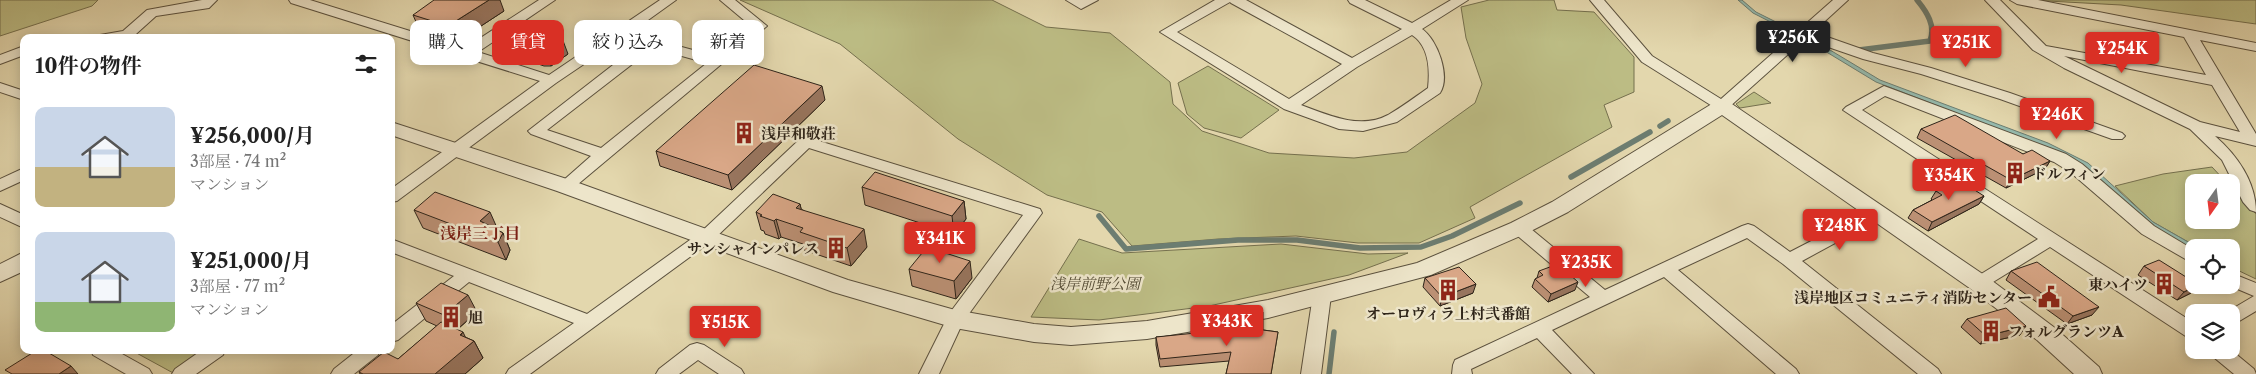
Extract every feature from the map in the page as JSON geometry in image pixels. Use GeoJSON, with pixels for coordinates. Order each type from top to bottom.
{"type":"FeatureCollection","features":[{"type":"Feature","properties":{"kind":"street"},"geometry":{"type":"LineString","coordinates":[[132,34],[152,13],[204,5],[210,0]]}},
{"type":"Feature","properties":{"kind":"street"},"geometry":{"type":"LineString","coordinates":[[296,0],[388,34]]}},
{"type":"Feature","properties":{"kind":"street"},"geometry":{"type":"LineString","coordinates":[[482,43],[548,0]]}},
{"type":"Feature","properties":{"kind":"street"},"geometry":{"type":"LineString","coordinates":[[640,20],[669,0]]}},
{"type":"Feature","properties":{"kind":"street"},"geometry":{"type":"LineString","coordinates":[[728,0],[753,20]]}},
{"type":"Feature","properties":{"kind":"street"},"geometry":{"type":"LineString","coordinates":[[1073,0],[1081,4],[1091,0]]}},
{"type":"Feature","properties":{"kind":"street"},"geometry":{"type":"LineString","coordinates":[[1225,0],[1167,32],[1289,106],[1339,124],[1363,126],[1392,119],[1435,90],[1437,73],[1426,39],[1412,29],[1355,0]]}},
{"type":"Feature","properties":{"kind":"street"},"geometry":{"type":"LineString","coordinates":[[1236,0],[1352,64]]}},
{"type":"Feature","properties":{"kind":"street"},"geometry":{"type":"LineString","coordinates":[[1289,106],[1352,64],[1461,0]]}},
{"type":"Feature","properties":{"kind":"street"},"geometry":{"type":"LineString","coordinates":[[1597,0],[1647,58],[1722,106],[1979,283],[2046,334],[2090,374]]}},
{"type":"Feature","properties":{"kind":"street"},"geometry":{"type":"LineString","coordinates":[[395,129],[708,236],[841,286],[955,319],[1071,336],[1104,334],[1147,330],[1268,309],[1423,269],[1519,228],[1592,188],[1722,106],[1841,0]]}},
{"type":"Feature","properties":{"kind":"street"},"geometry":{"type":"LineString","coordinates":[[1992,0],[2038,47],[2070,66],[2195,126],[2254,140]]}},
{"type":"Feature","properties":{"kind":"street"},"geometry":{"type":"LineString","coordinates":[[2017,0],[2256,47]]}},
{"type":"Feature","properties":{"kind":"street"},"geometry":{"type":"LineString","coordinates":[[1804,34],[1868,56],[1926,71],[2005,96],[2117,136]]}},
{"type":"Feature","properties":{"kind":"street"},"geometry":{"type":"LineString","coordinates":[[2189,34],[2254,140]]}},
{"type":"Feature","properties":{"kind":"street"},"geometry":{"type":"LineString","coordinates":[[396,37],[410,40]]}},
{"type":"Feature","properties":{"kind":"street"},"geometry":{"type":"LineString","coordinates":[[2038,47],[2219,82]]}},
{"type":"Feature","properties":{"kind":"street"},"geometry":{"type":"LineString","coordinates":[[0,60],[20,52]]}},
{"type":"Feature","properties":{"kind":"street"},"geometry":{"type":"LineString","coordinates":[[482,58],[551,80]]}},
{"type":"Feature","properties":{"kind":"street"},"geometry":{"type":"LineString","coordinates":[[395,194],[574,65]]}},
{"type":"Feature","properties":{"kind":"street"},"geometry":{"type":"LineString","coordinates":[[604,155],[536,131],[622,65]]}},
{"type":"Feature","properties":{"kind":"street"},"geometry":{"type":"LineString","coordinates":[[565,186],[712,65]]}},
{"type":"Feature","properties":{"kind":"street"},"geometry":{"type":"LineString","coordinates":[[0,87],[20,94]]}},
{"type":"Feature","properties":{"kind":"street"},"geometry":{"type":"LineString","coordinates":[[2185,253],[2148,230],[2076,168],[2060,158],[1884,90],[1851,110],[2185,326]]}},
{"type":"Feature","properties":{"kind":"street"},"geometry":{"type":"LineString","coordinates":[[2195,126],[2235,167],[2243,188],[2251,202],[2256,206]]}},
{"type":"Feature","properties":{"kind":"street"},"geometry":{"type":"LineString","coordinates":[[516,374],[708,236],[806,142],[1034,213],[955,319],[929,374]]}},
{"type":"Feature","properties":{"kind":"street"},"geometry":{"type":"LineString","coordinates":[[0,186],[20,175]]}},
{"type":"Feature","properties":{"kind":"street"},"geometry":{"type":"LineString","coordinates":[[0,210],[20,220]]}},
{"type":"Feature","properties":{"kind":"street"},"geometry":{"type":"LineString","coordinates":[[1789,260],[1877,214]]}},
{"type":"Feature","properties":{"kind":"street"},"geometry":{"type":"LineString","coordinates":[[1519,228],[1603,298]]}},
{"type":"Feature","properties":{"kind":"street"},"geometry":{"type":"LineString","coordinates":[[1462,374],[1462,365],[1603,298],[1667,270],[1748,230],[1789,260],[1931,374]]}},
{"type":"Feature","properties":{"kind":"street"},"geometry":{"type":"LineString","coordinates":[[1979,283],[2050,239]]}},
{"type":"Feature","properties":{"kind":"street"},"geometry":{"type":"LineString","coordinates":[[395,247],[590,322]]}},
{"type":"Feature","properties":{"kind":"street"},"geometry":{"type":"LineString","coordinates":[[0,274],[20,262]]}},
{"type":"Feature","properties":{"kind":"street"},"geometry":{"type":"LineString","coordinates":[[1667,270],[1789,374]]}},
{"type":"Feature","properties":{"kind":"street"},"geometry":{"type":"LineString","coordinates":[[395,331],[468,274]]}},
{"type":"Feature","properties":{"kind":"street"},"geometry":{"type":"LineString","coordinates":[[2240,283],[2256,290]]}},
{"type":"Feature","properties":{"kind":"street"},"geometry":{"type":"LineString","coordinates":[[1312,374],[1322,295]]}},
{"type":"Feature","properties":{"kind":"street"},"geometry":{"type":"LineString","coordinates":[[2240,313],[2256,302]]}},
{"type":"Feature","properties":{"kind":"street"},"geometry":{"type":"LineString","coordinates":[[1539,328],[1584,374]]}},
{"type":"Feature","properties":{"kind":"street"},"geometry":{"type":"LineString","coordinates":[[666,374],[697,350],[734,374]]}},
{"type":"Feature","properties":{"kind":"street"},"geometry":{"type":"LineString","coordinates":[[107,354],[142,374]]}},
{"type":"Feature","properties":{"kind":"street"},"geometry":{"type":"LineString","coordinates":[[182,374],[210,354]]}},
{"type":"Feature","properties":{"kind":"street"},"geometry":{"type":"LineString","coordinates":[[341,374],[366,354]]}},
{"type":"Feature","properties":{"kind":"street"},"geometry":{"type":"LineString","coordinates":[[2229,359],[2247,374]]}},
{"type":"Feature","properties":{"kind":"green space"},"geometry":{"type":"Polygon","coordinates":[[[0,0],[98,0],[92,6],[0,36],[0,0]]]}},
{"type":"Feature","properties":{"kind":"green space"},"geometry":{"type":"Polygon","coordinates":[[[740,0],[992,0],[1046,27],[1110,33],[1170,82],[1173,104],[1202,131],[1269,153],[1354,158],[1407,152],[1475,103],[1482,84],[1466,38],[1461,7],[1489,0],[1554,0],[1557,10],[1594,12],[1634,57],[1634,92],[1604,105],[1612,127],[1470,207],[1475,218],[1419,243],[1358,243],[1296,236],[1218,239],[1132,246],[1102,212],[1047,195],[958,139],[840,44],[740,0]]]}},
{"type":"Feature","properties":{"kind":"green space"},"geometry":{"type":"Polygon","coordinates":[[[2029,0],[2256,0],[2256,24],[2121,5],[2029,0]]]}},
{"type":"Feature","properties":{"kind":"green space"},"geometry":{"type":"Polygon","coordinates":[[[1208,66],[1279,110],[1241,138],[1204,128],[1187,114],[1178,83],[1208,66]]]}},
{"type":"Feature","properties":{"kind":"green space"},"geometry":{"type":"Polygon","coordinates":[[[1754,92],[1771,103],[1740,108],[1736,104],[1754,92]]]}},
{"type":"Feature","properties":{"kind":"green space"},"geometry":{"type":"Polygon","coordinates":[[[2212,167],[2219,174],[2185,174],[2185,229],[2240,229],[2240,197],[2256,214],[2256,279],[2240,271],[2240,239],[2185,240],[2153,222],[2115,186],[2163,174],[2212,167]]]}},
{"type":"Feature","properties":{"kind":"green space","name":"浅岸前野公園"},"geometry":{"type":"Polygon","coordinates":[[[1079,239],[1122,253],[1281,244],[1368,254],[1408,253],[1349,275],[1209,306],[1099,320],[1031,317],[1079,239]]]}},
{"type":"Feature","properties":{"kind":"green space"},"geometry":{"type":"Polygon","coordinates":[[[138,354],[202,354],[175,374],[138,354]]]}},
{"type":"Feature","properties":{"kind":"water"},"geometry":{"type":"Polygon","coordinates":[[[1738,0],[1742,0],[1756,12],[1820,44],[1880,80],[2048,143],[2088,163],[2153,222],[2185,240],[2185,247],[2147,224],[2062,154],[1876,82],[1810,42],[1753,13],[1738,0]]]}},
{"type":"Feature","properties":{"kind":"building"},"geometry":{"type":"Polygon","coordinates":[[[434,0],[489,0],[457,20],[429,20],[413,15],[434,0]]]}},
{"type":"Feature","properties":{"kind":"building","name":"浅岸和敬荘"},"geometry":{"type":"Polygon","coordinates":[[[754,65],[822,86],[728,175],[656,151],[754,65]]]}},
{"type":"Feature","properties":{"kind":"building"},"geometry":{"type":"Polygon","coordinates":[[[1955,115],[2023,154],[2032,150],[2050,161],[2011,180],[1921,129],[1955,115]]]}},
{"type":"Feature","properties":{"kind":"building"},"geometry":{"type":"Polygon","coordinates":[[[875,172],[964,201],[952,216],[862,187],[875,172]]]}},
{"type":"Feature","properties":{"kind":"building"},"geometry":{"type":"Polygon","coordinates":[[[1959,180],[1984,196],[1932,222],[1913,210],[1942,195],[1936,191],[1959,180]]]}},
{"type":"Feature","properties":{"kind":"building"},"geometry":{"type":"Polygon","coordinates":[[[435,192],[490,212],[480,221],[503,233],[498,242],[414,210],[435,192]]]}},
{"type":"Feature","properties":{"kind":"building"},"geometry":{"type":"Polygon","coordinates":[[[773,194],[800,204],[796,208],[864,229],[847,248],[800,232],[803,228],[776,219],[774,221],[760,216],[762,215],[756,212],[773,194]]]}},
{"type":"Feature","properties":{"kind":"building"},"geometry":{"type":"Polygon","coordinates":[[[927,247],[970,261],[954,281],[909,269],[927,247]]]}},
{"type":"Feature","properties":{"kind":"building"},"geometry":{"type":"Polygon","coordinates":[[[2159,260],[2185,276],[2185,291],[2184,292],[2144,266],[2159,260]]]}},
{"type":"Feature","properties":{"kind":"building"},"geometry":{"type":"Polygon","coordinates":[[[2037,262],[2099,307],[2073,316],[2011,271],[2037,262]]]}},
{"type":"Feature","properties":{"kind":"building"},"geometry":{"type":"Polygon","coordinates":[[[1558,264],[1578,282],[1551,294],[1535,279],[1543,275],[1539,271],[1558,264]]]}},
{"type":"Feature","properties":{"kind":"building"},"geometry":{"type":"Polygon","coordinates":[[[1459,267],[1476,284],[1442,297],[1425,278],[1459,267]]]}},
{"type":"Feature","properties":{"kind":"building"},"geometry":{"type":"Polygon","coordinates":[[[441,283],[468,295],[444,315],[416,303],[441,283]]]}},
{"type":"Feature","properties":{"kind":"building"},"geometry":{"type":"Polygon","coordinates":[[[2006,308],[2026,326],[1986,336],[1967,319],[2006,308]]]}},
{"type":"Feature","properties":{"kind":"building"},"geometry":{"type":"Polygon","coordinates":[[[1263,312],[1263,330],[1278,332],[1271,374],[1226,374],[1231,352],[1160,359],[1156,337],[1235,329],[1236,324],[1252,327],[1258,313],[1263,312]]]}},
{"type":"Feature","properties":{"kind":"building"},"geometry":{"type":"Polygon","coordinates":[[[441,322],[463,332],[460,335],[474,341],[435,374],[363,374],[359,372],[382,354],[388,354],[398,359],[441,322]]]}},
{"type":"Feature","properties":{"kind":"building"},"geometry":{"type":"Polygon","coordinates":[[[31,354],[51,354],[71,366],[59,374],[12,374],[5,370],[31,354]]]}},
{"type":"Feature","properties":{"kind":"waterway"},"geometry":{"type":"LineString","coordinates":[[1859,50],[1930,41],[1932,35],[1931,25],[1927,14],[1917,0]]}},
{"type":"Feature","properties":{"kind":"waterway"},"geometry":{"type":"LineString","coordinates":[[1660,126],[1668,121]]}},
{"type":"Feature","properties":{"kind":"waterway"},"geometry":{"type":"LineString","coordinates":[[1571,177],[1650,132]]}},
{"type":"Feature","properties":{"kind":"waterway"},"geometry":{"type":"LineString","coordinates":[[1099,216],[1126,249],[1238,240],[1297,240],[1360,248],[1421,247],[1452,236],[1520,203]]}},
{"type":"Feature","properties":{"kind":"waterway"},"geometry":{"type":"LineString","coordinates":[[1329,374],[1334,332]]}},
{"type":"Feature","properties":{"kind":"place","name":"浅岸和敬荘"},"geometry":{"type":"Point","coordinates":[744,133]}},
{"type":"Feature","properties":{"kind":"place","name":"ドルフィン"},"geometry":{"type":"Point","coordinates":[2015,173]}},
{"type":"Feature","properties":{"kind":"place","name":"サンシャインパレス"},"geometry":{"type":"Point","coordinates":[836,248]}},
{"type":"Feature","properties":{"kind":"place","name":"東ハイツ"},"geometry":{"type":"Point","coordinates":[2164,284]}},
{"type":"Feature","properties":{"kind":"place","name":"オーロヴィラ上村弐番館"},"geometry":{"type":"Point","coordinates":[1448,290]}},
{"type":"Feature","properties":{"kind":"place","name":"浅岸地区コミュニティ消防センター"},"geometry":{"type":"Point","coordinates":[2049,297]}},
{"type":"Feature","properties":{"kind":"place","name":"旭"},"geometry":{"type":"Point","coordinates":[451,317]}},
{"type":"Feature","properties":{"kind":"place","name":"フォルグランツA"},"geometry":{"type":"Point","coordinates":[1991,331]}},
{"type":"Feature","properties":{"kind":"district","name":"浅岸三丁目"},"geometry":{"type":"Point","coordinates":[480,233]}}]}
